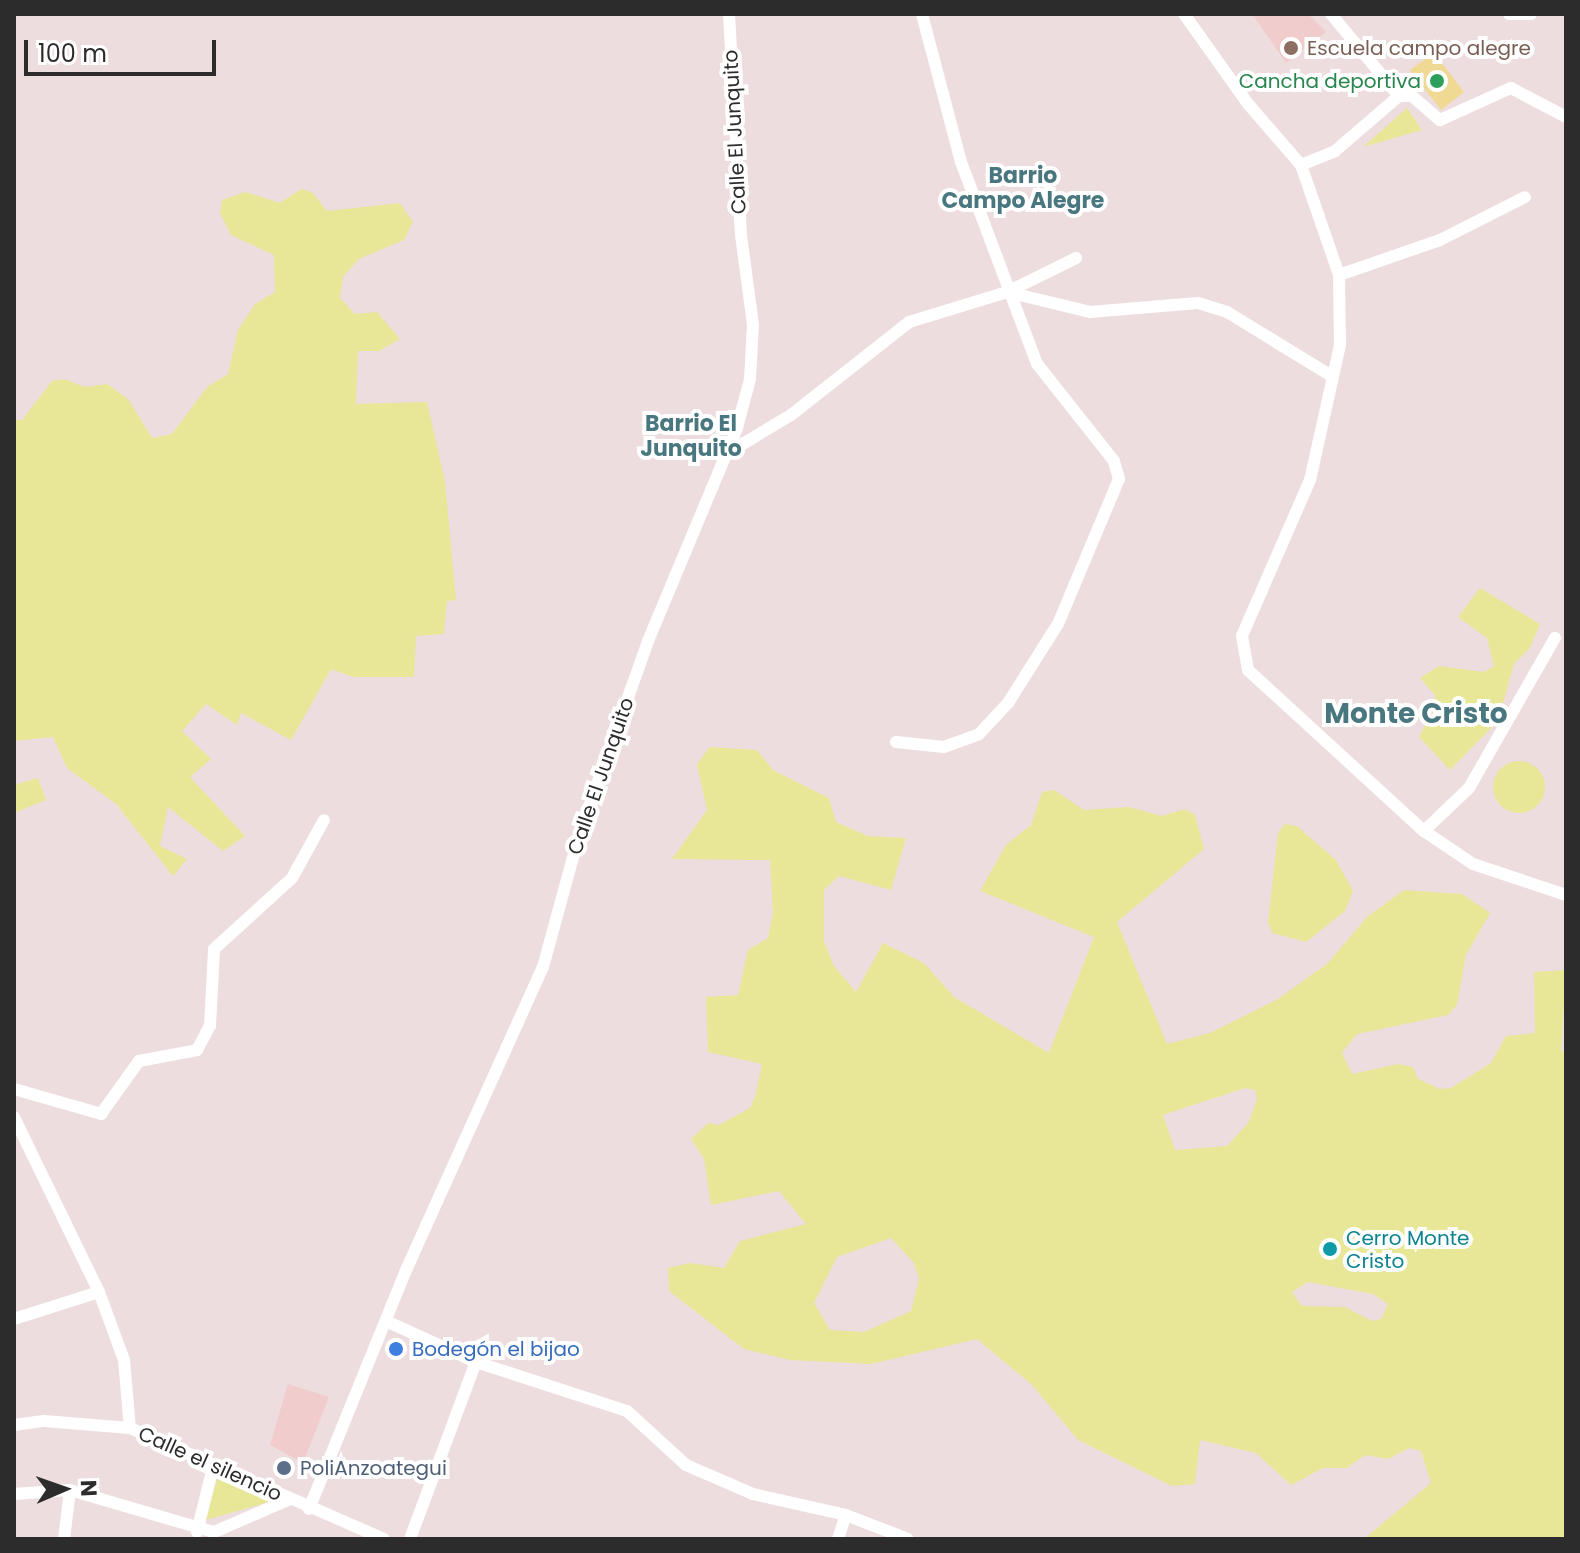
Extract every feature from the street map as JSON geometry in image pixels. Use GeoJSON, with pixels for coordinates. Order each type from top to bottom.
{"type":"FeatureCollection","features":[{"type":"Feature","properties":{"kind":"street","name":"Calle El Junquito"},"geometry":{"type":"LineString","coordinates":[[309,1509],[386,1321],[543,967],[579,835],[642,656],[726,454],[750,379],[753,325],[741,235],[729,14]]}},
{"type":"Feature","properties":{"kind":"street"},"geometry":{"type":"LineString","coordinates":[[896,742],[944,747],[967,739],[1008,703],[1058,624],[1117,486],[1114,461],[1037,364],[1007,292],[961,162],[922,14]]}},
{"type":"Feature","properties":{"kind":"street"},"geometry":{"type":"LineString","coordinates":[[1184,14],[1249,105],[1301,165],[1339,275],[1340,345],[1330,375],[1310,480],[1242,636],[1242,654],[1266,688],[1424,831],[1473,864],[1566,895]]}},
{"type":"Feature","properties":{"kind":"street"},"geometry":{"type":"LineString","coordinates":[[1331,14],[1399,96]]}},
{"type":"Feature","properties":{"kind":"street"},"geometry":{"type":"LineString","coordinates":[[1509,14],[1531,14]]}},
{"type":"Feature","properties":{"kind":"street"},"geometry":{"type":"LineString","coordinates":[[1301,165],[1335,151],[1399,96],[1412,96],[1440,120],[1511,88],[1566,117]]}},
{"type":"Feature","properties":{"kind":"street"},"geometry":{"type":"LineString","coordinates":[[1339,275],[1440,240],[1525,197]]}},
{"type":"Feature","properties":{"kind":"street"},"geometry":{"type":"LineString","coordinates":[[726,454],[791,415],[909,322],[1007,292],[1076,258]]}},
{"type":"Feature","properties":{"kind":"street"},"geometry":{"type":"LineString","coordinates":[[1007,292],[1090,312],[1198,303],[1227,312],[1330,375]]}},
{"type":"Feature","properties":{"kind":"street"},"geometry":{"type":"LineString","coordinates":[[1424,831],[1469,788],[1555,638]]}},
{"type":"Feature","properties":{"kind":"street"},"geometry":{"type":"LineString","coordinates":[[14,1089],[101,1114],[139,1061],[197,1050],[210,1026],[214,949],[292,878],[324,820]]}},
{"type":"Feature","properties":{"kind":"street"},"geometry":{"type":"LineString","coordinates":[[14,1117],[99,1292],[124,1360],[130,1428]]}},
{"type":"Feature","properties":{"kind":"street"},"geometry":{"type":"LineString","coordinates":[[14,1319],[99,1292]]}},
{"type":"Feature","properties":{"kind":"street"},"geometry":{"type":"LineString","coordinates":[[386,1321],[476,1362],[627,1411],[686,1465],[753,1494],[846,1515],[908,1539]]}},
{"type":"Feature","properties":{"kind":"street"},"geometry":{"type":"LineString","coordinates":[[410,1539],[476,1362]]}},
{"type":"Feature","properties":{"kind":"street","name":"Calle el silencio"},"geometry":{"type":"LineString","coordinates":[[14,1425],[44,1421],[130,1428],[309,1509]]}},
{"type":"Feature","properties":{"kind":"street"},"geometry":{"type":"LineString","coordinates":[[197,1532],[213,1467]]}},
{"type":"Feature","properties":{"kind":"street"},"geometry":{"type":"LineString","coordinates":[[14,1494],[70,1490],[197,1532],[232,1527],[288,1500]]}},
{"type":"Feature","properties":{"kind":"street"},"geometry":{"type":"LineString","coordinates":[[64,1539],[70,1490]]}},
{"type":"Feature","properties":{"kind":"street"},"geometry":{"type":"LineString","coordinates":[[309,1509],[384,1539]]}},
{"type":"Feature","properties":{"kind":"street"},"geometry":{"type":"LineString","coordinates":[[838,1539],[846,1515]]}},
{"type":"Feature","properties":{"kind":"shaded area","name":"Escuela campo alegre"},"geometry":{"type":"Polygon","coordinates":[[[1252,14],[1308,14],[1326,32],[1286,63],[1252,14]]]}},
{"type":"Feature","properties":{"kind":"shaded area","name":"Cancha deportiva"},"geometry":{"type":"Polygon","coordinates":[[[1434,53],[1464,92],[1441,110],[1410,70],[1434,53]]]}},
{"type":"Feature","properties":{"kind":"shaded area"},"geometry":{"type":"Polygon","coordinates":[[[1407,108],[1422,130],[1363,147],[1407,108]]]}},
{"type":"Feature","properties":{"kind":"shaded area"},"geometry":{"type":"Polygon","coordinates":[[[301,189],[312,192],[327,211],[400,203],[413,222],[404,240],[359,259],[343,277],[340,298],[355,314],[377,312],[400,339],[379,351],[358,351],[356,404],[427,402],[445,481],[456,600],[447,601],[444,634],[416,636],[414,677],[353,677],[331,669],[291,740],[241,713],[237,725],[206,704],[182,731],[211,759],[190,777],[245,836],[223,851],[168,807],[160,846],[187,859],[173,876],[116,804],[67,768],[53,737],[14,741],[14,420],[22,420],[52,381],[64,379],[85,387],[107,384],[128,399],[152,438],[172,434],[207,387],[228,374],[238,330],[255,304],[275,292],[274,255],[231,235],[220,213],[222,200],[245,192],[280,203],[301,189]]]}},
{"type":"Feature","properties":{"kind":"shaded area"},"geometry":{"type":"Polygon","coordinates":[[[1480,588],[1540,624],[1530,648],[1514,664],[1498,721],[1450,770],[1419,737],[1435,707],[1435,695],[1420,678],[1439,666],[1484,672],[1494,666],[1487,638],[1458,617],[1480,588]]]}},
{"type":"Feature","properties":{"kind":"shaded area"},"geometry":{"type":"Polygon","coordinates":[[[710,747],[757,750],[773,770],[829,798],[836,822],[868,836],[906,838],[891,890],[839,876],[824,890],[824,941],[834,966],[856,992],[883,943],[924,963],[954,997],[1049,1053],[1094,937],[980,891],[1006,845],[1031,825],[1042,792],[1054,790],[1084,810],[1129,807],[1162,816],[1185,809],[1195,815],[1204,849],[1117,922],[1167,1044],[1210,1033],[1278,999],[1328,963],[1367,917],[1404,890],[1462,894],[1490,913],[1466,955],[1457,1005],[1448,1015],[1357,1034],[1342,1053],[1352,1074],[1398,1064],[1413,1067],[1418,1079],[1440,1089],[1451,1088],[1491,1063],[1506,1036],[1535,1033],[1534,972],[1566,970],[1561,1050],[1566,1053],[1566,1539],[1364,1539],[1431,1483],[1421,1451],[1409,1448],[1388,1459],[1365,1455],[1347,1468],[1323,1468],[1291,1485],[1256,1453],[1200,1440],[1195,1484],[1172,1486],[1078,1440],[1031,1384],[977,1339],[871,1364],[790,1360],[744,1349],[669,1291],[668,1268],[690,1263],[724,1268],[740,1241],[806,1224],[779,1191],[711,1205],[704,1159],[691,1139],[708,1123],[719,1125],[750,1108],[755,1097],[762,1064],[708,1052],[706,997],[738,995],[748,950],[768,938],[773,913],[770,860],[672,859],[707,810],[697,764],[710,747]],[[1245,1088],[1163,1115],[1175,1150],[1227,1146],[1249,1122],[1257,1099],[1255,1090],[1245,1088]],[[891,1238],[837,1257],[814,1303],[830,1330],[864,1332],[911,1311],[919,1279],[914,1263],[891,1238]],[[1308,1282],[1292,1292],[1302,1306],[1345,1307],[1372,1321],[1381,1319],[1388,1304],[1373,1294],[1308,1282]]]}},
{"type":"Feature","properties":{"kind":"shaded area"},"geometry":{"type":"Polygon","coordinates":[[[1519,761],[1537,769],[1545,787],[1537,805],[1519,813],[1501,805],[1493,787],[1501,769],[1519,761]]]}},
{"type":"Feature","properties":{"kind":"shaded area"},"geometry":{"type":"Polygon","coordinates":[[[38,778],[46,800],[14,813],[14,785],[38,778]]]}},
{"type":"Feature","properties":{"kind":"shaded area"},"geometry":{"type":"Polygon","coordinates":[[[1285,824],[1297,826],[1336,860],[1353,891],[1345,911],[1306,942],[1272,933],[1268,922],[1278,833],[1285,824]]]}},
{"type":"Feature","properties":{"kind":"shaded area"},"geometry":{"type":"Polygon","coordinates":[[[288,1384],[329,1397],[303,1463],[270,1445],[288,1384]]]}},
{"type":"Feature","properties":{"kind":"shaded area"},"geometry":{"type":"Polygon","coordinates":[[[218,1475],[269,1502],[206,1520],[218,1475]]]}},
{"type":"Feature","properties":{"kind":"place","name":"Escuela campo alegre"},"geometry":{"type":"Point","coordinates":[1291,48]}},
{"type":"Feature","properties":{"kind":"place","name":"Cancha deportiva"},"geometry":{"type":"Point","coordinates":[1437,81]}},
{"type":"Feature","properties":{"kind":"place","name":"Cerro Monte Cristo"},"geometry":{"type":"Point","coordinates":[1330,1249]}},
{"type":"Feature","properties":{"kind":"place","name":"Bodegón el bijao"},"geometry":{"type":"Point","coordinates":[396,1349]}},
{"type":"Feature","properties":{"kind":"place","name":"PoliAnzoategui"},"geometry":{"type":"Point","coordinates":[284,1468]}},
{"type":"Feature","properties":{"kind":"district","name":"Barrio Campo Alegre"},"geometry":{"type":"Point","coordinates":[1023,188]}},
{"type":"Feature","properties":{"kind":"district","name":"Barrio El Junquito"},"geometry":{"type":"Point","coordinates":[691,436]}},
{"type":"Feature","properties":{"kind":"district","name":"Monte Cristo"},"geometry":{"type":"Point","coordinates":[1416,714]}}]}
